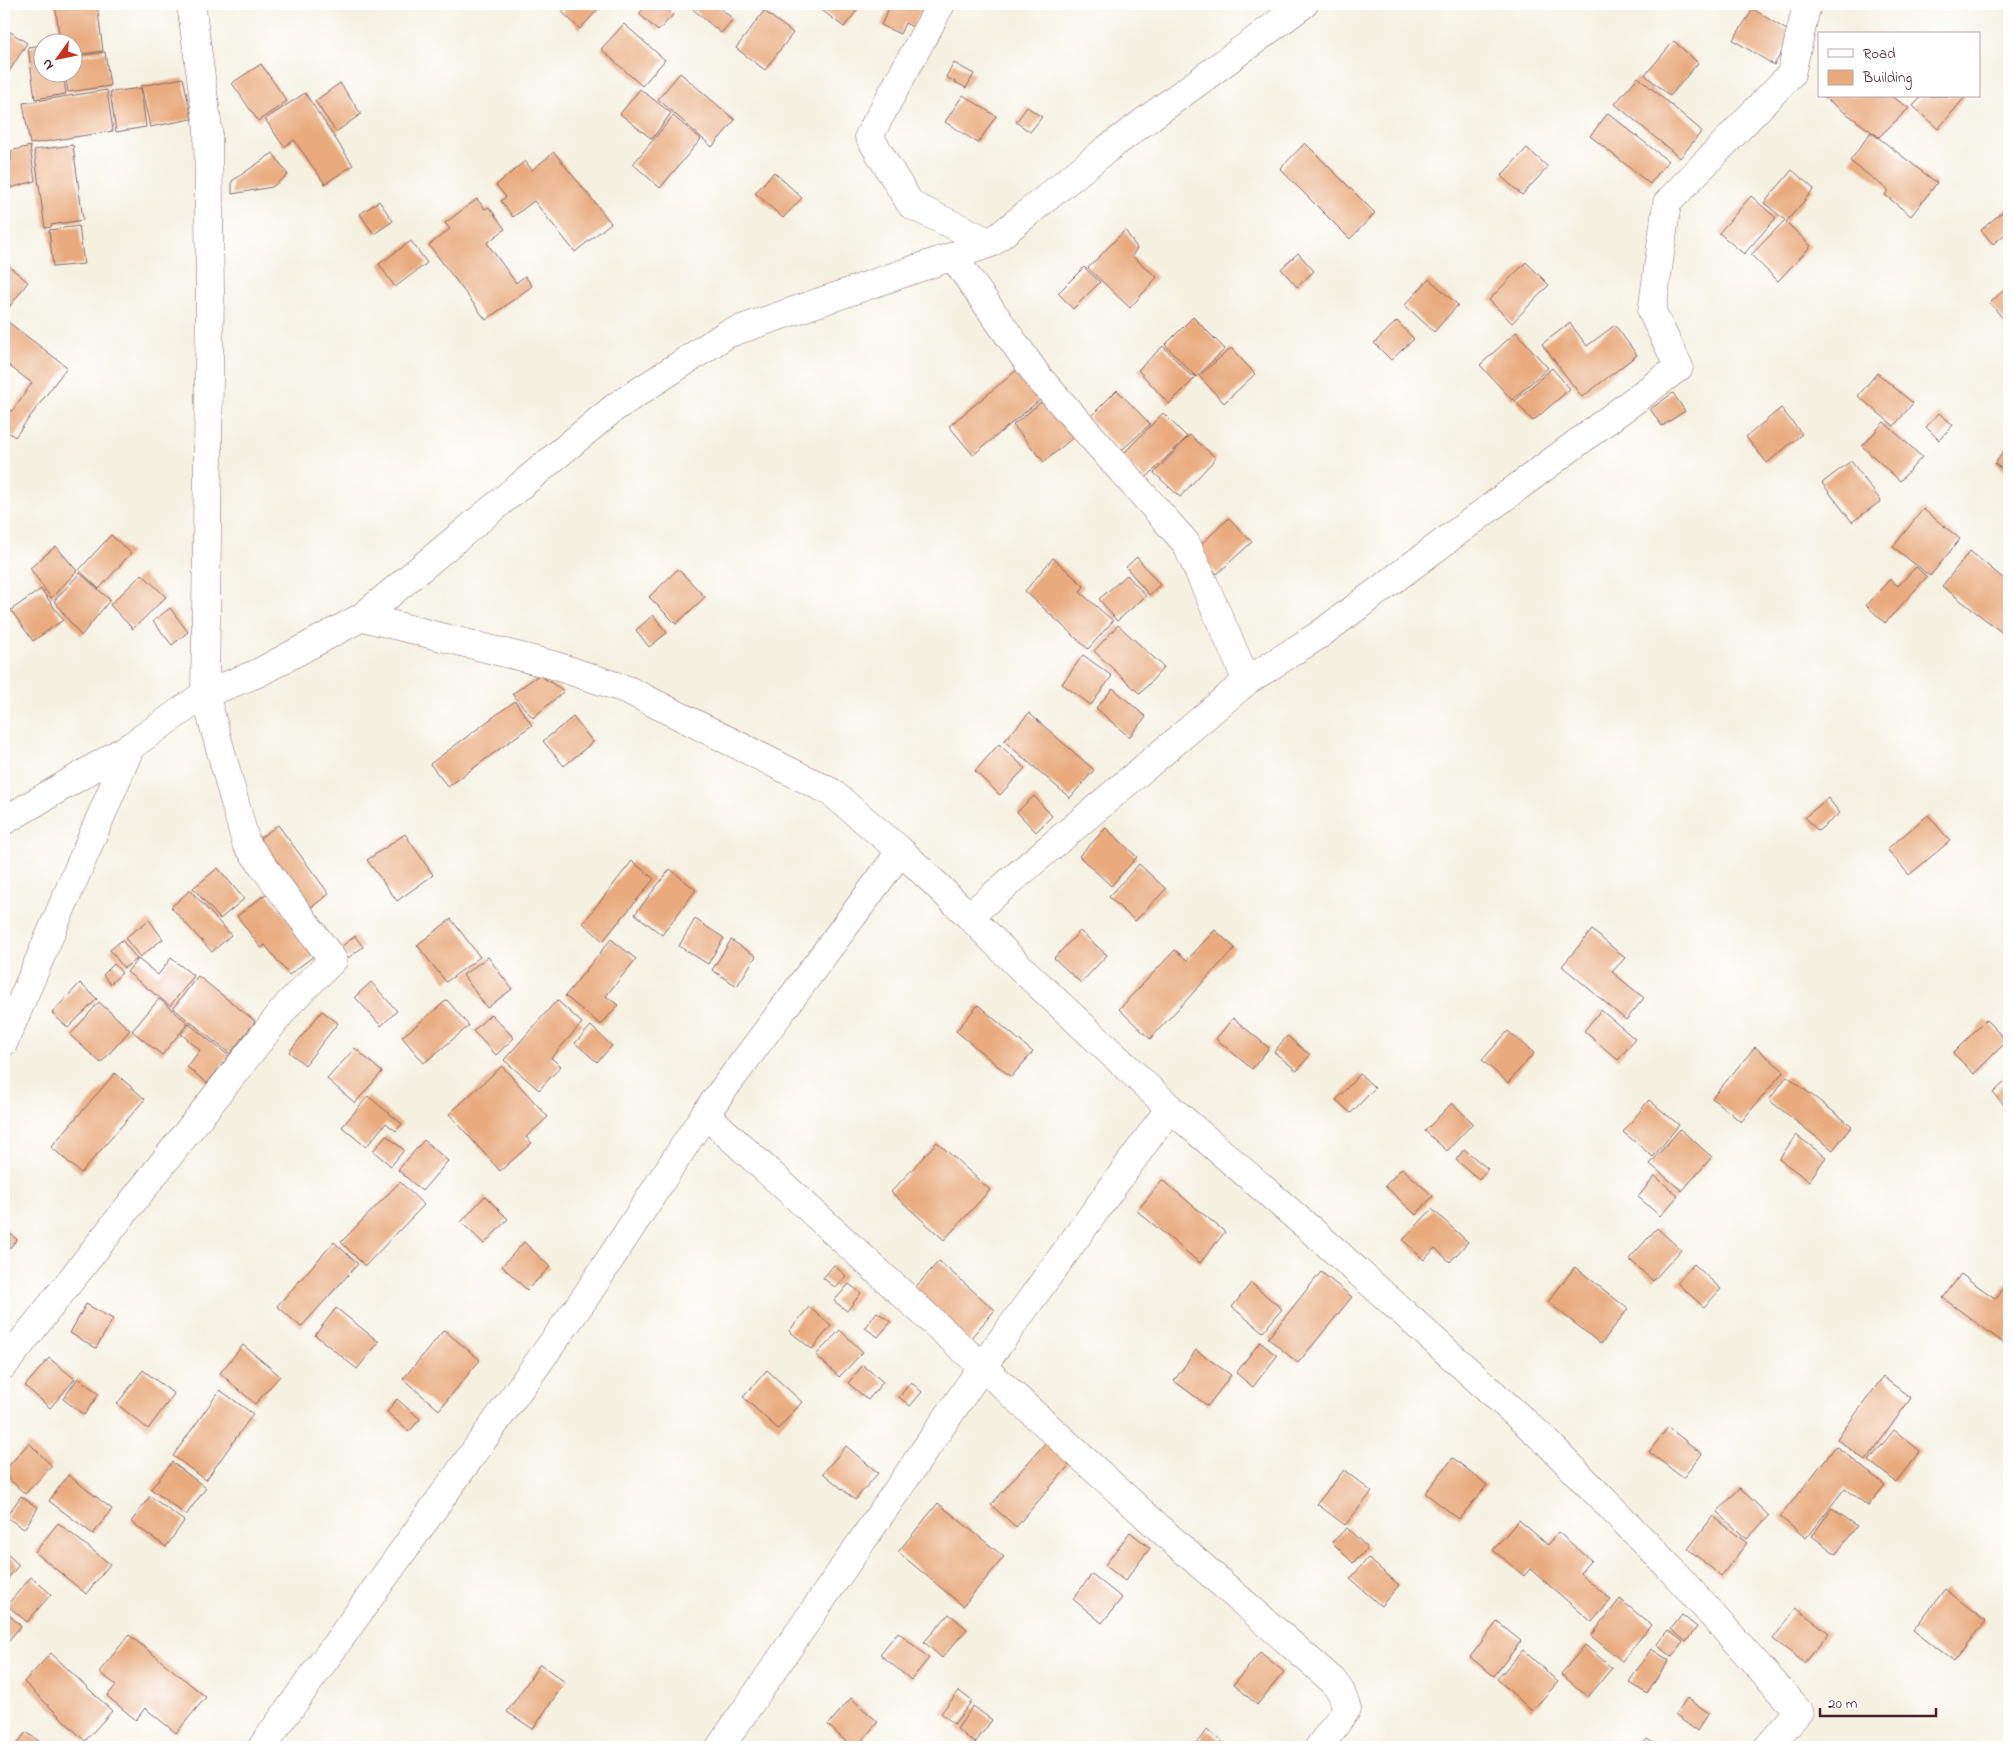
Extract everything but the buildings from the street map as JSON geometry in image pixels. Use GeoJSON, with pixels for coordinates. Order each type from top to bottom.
{"type":"FeatureCollection","features":[{"type":"Feature","properties":{"kind":"street"},"geometry":{"type":"LineString","coordinates":[[4,1366],[289,1003],[334,960],[246,843],[205,694],[210,292],[208,130],[191,4]]}},
{"type":"Feature","properties":{"kind":"street"},"geometry":{"type":"LineString","coordinates":[[941,4],[869,136],[911,205],[991,243]]}},
{"type":"Feature","properties":{"kind":"street"},"geometry":{"type":"LineString","coordinates":[[4,821],[131,746],[205,694],[258,673],[362,617],[614,408],[727,334],[954,258],[991,243],[1108,149],[1304,4]]}},
{"type":"Feature","properties":{"kind":"street"},"geometry":{"type":"LineString","coordinates":[[969,916],[1247,681],[1319,635],[1679,367],[1652,312],[1667,203],[1791,74],[1807,4]]}},
{"type":"Feature","properties":{"kind":"street"},"geometry":{"type":"LineString","coordinates":[[954,258],[1039,378],[1186,543],[1247,681]]}},
{"type":"Feature","properties":{"kind":"street"},"geometry":{"type":"LineString","coordinates":[[362,617],[553,666],[628,690],[831,792],[902,851],[1024,971],[1170,1108],[1325,1242],[1547,1442],[1668,1566],[1798,1711],[1768,1747]]}},
{"type":"Feature","properties":{"kind":"street"},"geometry":{"type":"LineString","coordinates":[[4,1042],[131,746]]}},
{"type":"Feature","properties":{"kind":"street"},"geometry":{"type":"LineString","coordinates":[[262,1747],[584,1298],[705,1114],[902,851]]}},
{"type":"Feature","properties":{"kind":"street"},"geometry":{"type":"LineString","coordinates":[[720,1747],[982,1367],[1170,1108]]}},
{"type":"Feature","properties":{"kind":"street"},"geometry":{"type":"LineString","coordinates":[[705,1114],[1179,1546],[1333,1681],[1341,1692],[1347,1708],[1318,1747]]}}]}
